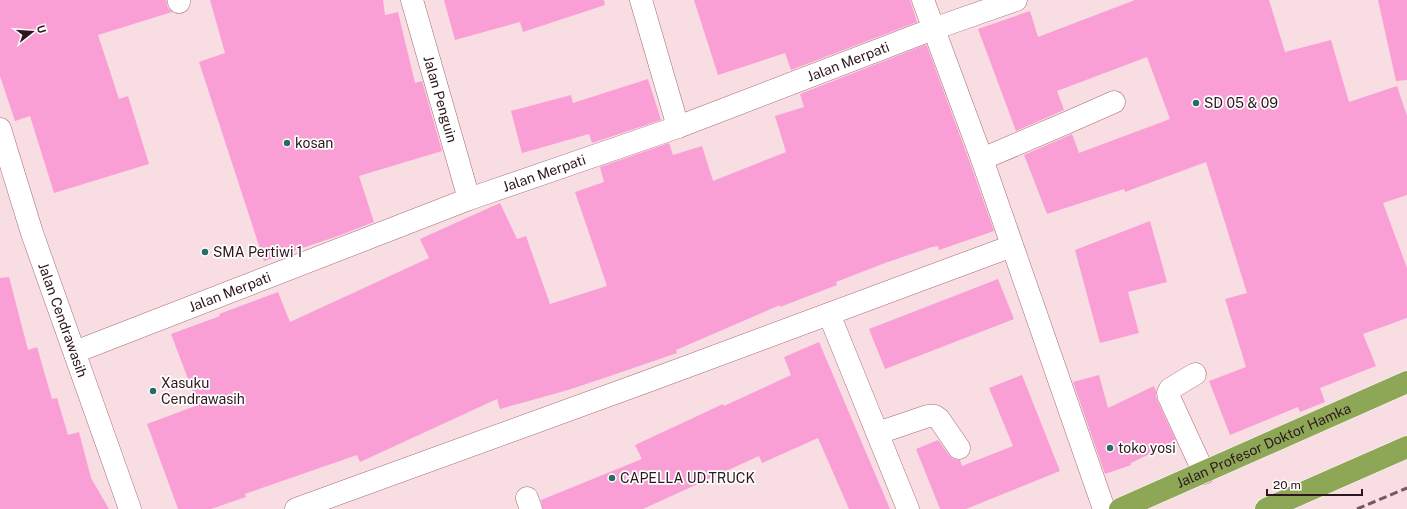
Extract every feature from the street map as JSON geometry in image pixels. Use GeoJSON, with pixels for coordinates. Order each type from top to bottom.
{"type":"FeatureCollection","features":[{"type":"Feature","properties":{"kind":"highway","name":"Jalan Profesor Doktor Hamka"},"geometry":{"type":"LineString","coordinates":[[1120,509],[1407,382]]}},
{"type":"Feature","properties":{"kind":"highway"},"geometry":{"type":"LineString","coordinates":[[1266,509],[1407,447]]}},
{"type":"Feature","properties":{"kind":"street","name":"Jalan Penguin"},"geometry":{"type":"LineString","coordinates":[[412,0],[469,198]]}},
{"type":"Feature","properties":{"kind":"street"},"geometry":{"type":"LineString","coordinates":[[641,0],[678,127]]}},
{"type":"Feature","properties":{"kind":"street"},"geometry":{"type":"LineString","coordinates":[[923,0],[982,159],[1104,509]]}},
{"type":"Feature","properties":{"kind":"street","name":"Jalan Merpati"},"geometry":{"type":"LineString","coordinates":[[75,352],[469,198],[678,127],[933,29],[1016,0]]}},
{"type":"Feature","properties":{"kind":"street"},"geometry":{"type":"LineString","coordinates":[[982,159],[1114,102]]}},
{"type":"Feature","properties":{"kind":"street","name":"Jalan Cendrawasih"},"geometry":{"type":"LineString","coordinates":[[0,129],[5,166],[32,233],[130,509]]}},
{"type":"Feature","properties":{"kind":"street"},"geometry":{"type":"LineString","coordinates":[[296,509],[1012,246]]}},
{"type":"Feature","properties":{"kind":"street"},"geometry":{"type":"LineString","coordinates":[[829,314],[908,509]]}},
{"type":"Feature","properties":{"kind":"street"},"geometry":{"type":"LineString","coordinates":[[1195,374],[1170,389],[1168,397],[1204,473]]}},
{"type":"Feature","properties":{"kind":"street"},"geometry":{"type":"LineString","coordinates":[[878,433],[928,416],[935,416],[939,419],[959,448]]}},
{"type":"Feature","properties":{"kind":"building"},"geometry":{"type":"Polygon","coordinates":[[[0,0],[166,0],[168,8],[172,12],[98,35],[119,99],[128,96],[149,164],[54,193],[30,116],[15,121],[0,76],[0,0]]]}},
{"type":"Feature","properties":{"kind":"building"},"geometry":{"type":"Polygon","coordinates":[[[210,0],[383,0],[385,15],[398,12],[415,83],[422,81],[442,151],[359,176],[374,222],[264,261],[199,62],[225,53],[210,0]]]}},
{"type":"Feature","properties":{"kind":"building"},"geometry":{"type":"Polygon","coordinates":[[[444,0],[604,0],[605,5],[523,32],[520,22],[455,40],[444,0]]]}},
{"type":"Feature","properties":{"kind":"building"},"geometry":{"type":"Polygon","coordinates":[[[694,0],[910,0],[917,22],[791,70],[785,53],[718,75],[694,0]]]}},
{"type":"Feature","properties":{"kind":"building"},"geometry":{"type":"Polygon","coordinates":[[[1135,0],[1269,0],[1285,52],[1331,40],[1349,102],[1397,86],[1407,116],[1407,195],[1383,203],[1407,268],[1407,318],[1363,334],[1376,366],[1320,388],[1325,402],[1300,412],[1298,407],[1230,435],[1209,381],[1246,367],[1225,299],[1247,293],[1206,162],[1125,192],[1124,189],[1047,214],[1024,155],[1072,134],[1079,153],[1170,119],[1147,57],[1057,91],[1064,110],[1016,131],[978,29],[1030,11],[1038,37],[1135,0]]]}},
{"type":"Feature","properties":{"kind":"building"},"geometry":{"type":"Polygon","coordinates":[[[1378,0],[1407,0],[1407,80],[1396,81],[1378,0]]]}},
{"type":"Feature","properties":{"kind":"building"},"geometry":{"type":"Polygon","coordinates":[[[925,45],[927,46],[994,231],[939,250],[938,246],[932,247],[885,263],[836,282],[837,285],[780,307],[780,305],[676,350],[677,353],[613,375],[568,390],[500,409],[497,399],[360,462],[357,455],[245,494],[246,497],[211,509],[178,509],[147,424],[198,405],[171,334],[278,292],[290,322],[429,258],[420,239],[500,203],[517,239],[526,236],[550,304],[607,286],[575,192],[604,182],[600,167],[669,143],[673,155],[702,146],[713,181],[786,152],[775,116],[804,107],[800,94],[925,45]]]}},
{"type":"Feature","properties":{"kind":"building"},"geometry":{"type":"Polygon","coordinates":[[[648,79],[661,120],[592,143],[589,134],[522,153],[511,111],[571,95],[573,103],[648,79]]]}},
{"type":"Feature","properties":{"kind":"building"},"geometry":{"type":"Polygon","coordinates":[[[1150,221],[1167,282],[1128,292],[1139,333],[1100,343],[1075,250],[1150,221]]]}},
{"type":"Feature","properties":{"kind":"building"},"geometry":{"type":"Polygon","coordinates":[[[9,277],[28,350],[37,347],[52,399],[57,398],[68,435],[79,432],[91,478],[109,509],[0,509],[0,278],[9,277]]]}},
{"type":"Feature","properties":{"kind":"building"},"geometry":{"type":"Polygon","coordinates":[[[998,279],[1014,319],[885,369],[869,329],[998,279]]]}},
{"type":"Feature","properties":{"kind":"building"},"geometry":{"type":"Polygon","coordinates":[[[819,342],[890,509],[849,509],[818,438],[762,463],[759,456],[643,509],[543,509],[541,500],[642,459],[635,445],[723,404],[724,406],[791,375],[784,357],[819,342]]]}},
{"type":"Feature","properties":{"kind":"building"},"geometry":{"type":"Polygon","coordinates":[[[1022,375],[1060,471],[966,509],[940,509],[916,449],[938,440],[953,459],[960,460],[962,466],[1013,446],[989,388],[1022,375]]]}},
{"type":"Feature","properties":{"kind":"building"},"geometry":{"type":"Polygon","coordinates":[[[1099,375],[1108,408],[1154,386],[1158,402],[1176,441],[1131,463],[1131,465],[1105,474],[1073,382],[1099,375]]]}},
{"type":"Feature","properties":{"kind":"railway"},"geometry":{"type":"LineString","coordinates":[[1357,509],[1407,488]]}},
{"type":"Feature","properties":{"kind":"place","name":"SD 05 & 09"},"geometry":{"type":"Point","coordinates":[1196,103]}},
{"type":"Feature","properties":{"kind":"place","name":"kosan"},"geometry":{"type":"Point","coordinates":[287,143]}},
{"type":"Feature","properties":{"kind":"place","name":"SMA Pertiwi 1"},"geometry":{"type":"Point","coordinates":[205,252]}},
{"type":"Feature","properties":{"kind":"place","name":"Xasuku Cendrawasih"},"geometry":{"type":"Point","coordinates":[153,391]}},
{"type":"Feature","properties":{"kind":"place","name":"toko yosi"},"geometry":{"type":"Point","coordinates":[1110,448]}},
{"type":"Feature","properties":{"kind":"place","name":"CAPELLA UD.TRUCK"},"geometry":{"type":"Point","coordinates":[612,478]}}]}
